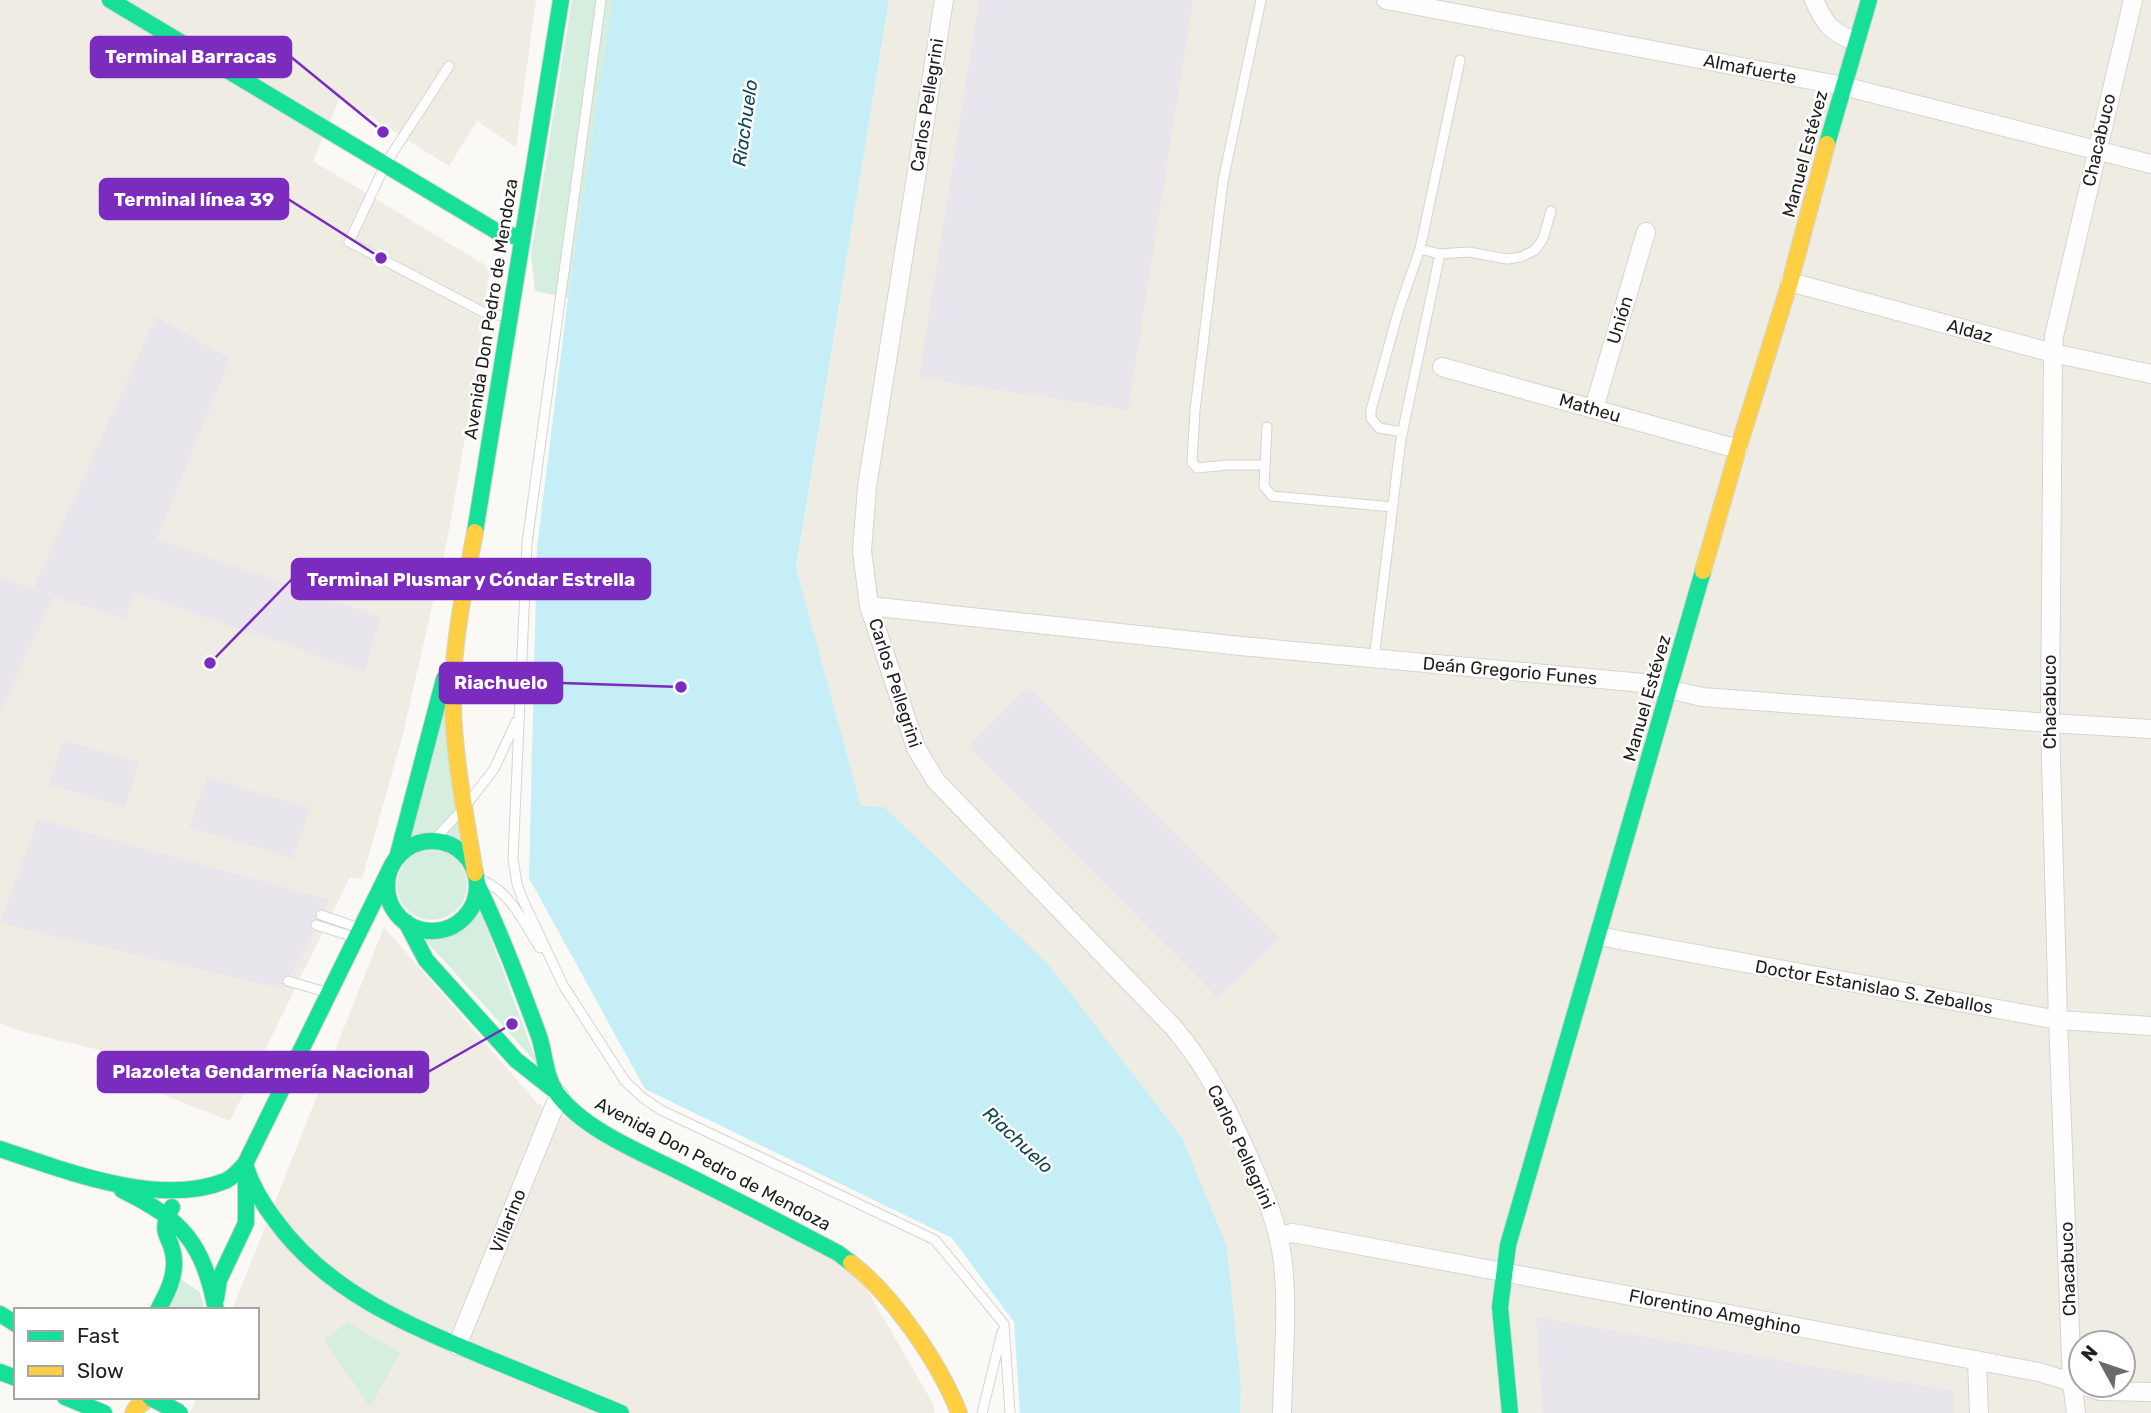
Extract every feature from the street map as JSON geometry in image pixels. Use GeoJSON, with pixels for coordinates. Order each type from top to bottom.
{"type":"FeatureCollection","features":[{"type":"Feature","properties":{"kind":"main road"},"geometry":{"type":"LineString","coordinates":[[110,0],[496,230],[522,238]]}},
{"type":"Feature","properties":{"kind":"main road","name":"Avenida Don Pedro de Mendoza"},"geometry":{"type":"LineString","coordinates":[[561,0],[459,624],[452,693],[455,741],[476,878],[542,1046],[557,1093],[574,1111],[608,1133],[824,1245],[863,1272],[890,1300],[939,1371],[959,1413]]}},
{"type":"Feature","properties":{"kind":"main road","name":"Manuel Estévez"},"geometry":{"type":"LineString","coordinates":[[1510,1413],[1500,1307],[1508,1245],[1738,450],[1790,282],[1869,0]]}},
{"type":"Feature","properties":{"kind":"main road","name":"Avenida Don Pedro de Mendoza"},"geometry":{"type":"LineString","coordinates":[[394,863],[459,624]]}},
{"type":"Feature","properties":{"kind":"main road"},"geometry":{"type":"LineString","coordinates":[[216,1308],[219,1280],[246,1223],[246,1171],[328,992],[355,937],[394,863],[413,845],[433,841],[451,845],[471,864],[476,878],[471,906],[462,918],[450,927],[427,930],[396,920],[384,922],[355,937]]}},
{"type":"Feature","properties":{"kind":"main road"},"geometry":{"type":"LineString","coordinates":[[394,863],[387,886],[388,896],[426,960],[516,1060],[557,1093]]}},
{"type":"Feature","properties":{"kind":"main road"},"geometry":{"type":"LineString","coordinates":[[0,1149],[93,1177],[140,1187],[191,1190],[228,1181],[246,1171]]}},
{"type":"Feature","properties":{"kind":"main road"},"geometry":{"type":"LineString","coordinates":[[246,1171],[277,1226],[310,1262],[349,1292],[457,1346],[621,1413]]}},
{"type":"Feature","properties":{"kind":"main road"},"geometry":{"type":"LineString","coordinates":[[93,1177],[138,1198],[167,1216],[184,1232],[201,1255],[216,1308]]}},
{"type":"Feature","properties":{"kind":"main road"},"geometry":{"type":"LineString","coordinates":[[159,1308],[174,1272],[175,1259],[163,1230],[172,1207],[191,1190]]}},
{"type":"Feature","properties":{"kind":"main road"},"geometry":{"type":"LineString","coordinates":[[70,1399],[105,1413]]}},
{"type":"Feature","properties":{"kind":"main road"},"geometry":{"type":"LineString","coordinates":[[133,1413],[148,1399]]}},
{"type":"Feature","properties":{"kind":"main road"},"geometry":{"type":"LineString","coordinates":[[155,1399],[180,1413]]}},
{"type":"Feature","properties":{"kind":"street","name":"Carlos Pellegrini"},"geometry":{"type":"LineString","coordinates":[[944,0],[867,487],[862,551],[869,606],[923,763],[936,781],[1185,1042],[1210,1080],[1237,1130],[1273,1213],[1283,1263],[1282,1413]]}},
{"type":"Feature","properties":{"kind":"street","name":"Almafuerte"},"geometry":{"type":"LineString","coordinates":[[1386,0],[1843,86],[2151,164]]}},
{"type":"Feature","properties":{"kind":"street"},"geometry":{"type":"LineString","coordinates":[[1814,0],[1822,20],[1828,27],[1839,36],[1856,43]]}},
{"type":"Feature","properties":{"kind":"street","name":"Chacabuco"},"geometry":{"type":"LineString","coordinates":[[2070,1329],[2050,723],[2053,353],[2054,335],[2133,0]]}},
{"type":"Feature","properties":{"kind":"street","name":"Unión"},"geometry":{"type":"LineString","coordinates":[[1594,408],[1646,232]]}},
{"type":"Feature","properties":{"kind":"street","name":"Aldaz"},"geometry":{"type":"LineString","coordinates":[[1790,282],[2053,353],[2151,373]]}},
{"type":"Feature","properties":{"kind":"street","name":"Matheu"},"geometry":{"type":"LineString","coordinates":[[1442,367],[1738,450]]}},
{"type":"Feature","properties":{"kind":"street","name":"Deán Gregorio Funes"},"geometry":{"type":"LineString","coordinates":[[869,606],[1374,659],[1643,683],[1702,697],[2151,729]]}},
{"type":"Feature","properties":{"kind":"street","name":"Doctor Estanislao S. Zeballos"},"geometry":{"type":"LineString","coordinates":[[1598,936],[2058,1020],[2151,1026]]}},
{"type":"Feature","properties":{"kind":"street","name":"Villarino"},"geometry":{"type":"LineString","coordinates":[[457,1346],[557,1093]]}},
{"type":"Feature","properties":{"kind":"street","name":"Florentino Ameghino"},"geometry":{"type":"LineString","coordinates":[[1278,1236],[1304,1234],[1977,1360],[2039,1372],[2067,1381]]}},
{"type":"Feature","properties":{"kind":"street"},"geometry":{"type":"LineString","coordinates":[[1977,1360],[1979,1413]]}},
{"type":"Feature","properties":{"kind":"lane"},"geometry":{"type":"LineString","coordinates":[[564,985],[522,898],[514,872],[519,717],[527,543],[601,0]]}},
{"type":"Feature","properties":{"kind":"lane"},"geometry":{"type":"LineString","coordinates":[[1261,0],[1223,181],[1195,410],[1192,461],[1197,468],[1227,465],[1265,466]]}},
{"type":"Feature","properties":{"kind":"lane"},"geometry":{"type":"LineString","coordinates":[[1403,432],[1379,428],[1371,418],[1371,410],[1399,309],[1420,249],[1460,60]]}},
{"type":"Feature","properties":{"kind":"lane"},"geometry":{"type":"LineString","coordinates":[[449,66],[386,163],[349,242],[483,312],[511,317]]}},
{"type":"Feature","properties":{"kind":"lane"},"geometry":{"type":"LineString","coordinates":[[1420,249],[1440,254],[1468,252],[1507,259],[1521,257],[1535,250],[1543,239],[1551,211]]}},
{"type":"Feature","properties":{"kind":"lane"},"geometry":{"type":"LineString","coordinates":[[1374,659],[1403,432],[1440,254]]}},
{"type":"Feature","properties":{"kind":"lane"},"geometry":{"type":"LineString","coordinates":[[1267,427],[1264,486],[1272,496],[1393,507]]}},
{"type":"Feature","properties":{"kind":"lane"},"geometry":{"type":"LineString","coordinates":[[433,841],[464,808],[494,769],[519,717]]}},
{"type":"Feature","properties":{"kind":"lane"},"geometry":{"type":"LineString","coordinates":[[476,878],[505,894],[625,1081],[636,1093],[661,1110],[935,1240],[1004,1324],[1010,1413]]}},
{"type":"Feature","properties":{"kind":"lane"},"geometry":{"type":"LineString","coordinates":[[321,915],[355,937]]}},
{"type":"Feature","properties":{"kind":"lane"},"geometry":{"type":"LineString","coordinates":[[316,925],[355,937]]}},
{"type":"Feature","properties":{"kind":"lane"},"geometry":{"type":"LineString","coordinates":[[288,981],[328,992]]}},
{"type":"Feature","properties":{"kind":"lane"},"geometry":{"type":"LineString","coordinates":[[982,1413],[1004,1324]]}},
{"type":"Feature","properties":{"kind":"shaded area"},"geometry":{"type":"Polygon","coordinates":[[[0,0],[536,0],[516,147],[477,121],[449,166],[340,98],[313,161],[485,265],[489,273],[477,368],[447,541],[402,738],[362,879],[350,877],[230,1121],[139,1085],[146,1061],[24,1032],[0,1023],[0,0]]]}},
{"type":"Feature","properties":{"kind":"shaded area"},"geometry":{"type":"Polygon","coordinates":[[[889,0],[2151,0],[2151,1413],[1240,1413],[1241,1384],[1227,1247],[861,806],[796,569],[889,0]]]}},
{"type":"Feature","properties":{"kind":"shaded area"},"geometry":{"type":"Polygon","coordinates":[[[384,927],[538,1104],[842,1247],[934,1405],[934,1413],[190,1413],[196,1399],[259,1399],[259,1308],[233,1308],[384,927]]]}},
{"type":"Feature","properties":{"kind":"green space"},"geometry":{"type":"Polygon","coordinates":[[[572,0],[614,0],[568,298],[535,291],[531,255],[572,0]]]}},
{"type":"Feature","properties":{"kind":"green space"},"geometry":{"type":"Polygon","coordinates":[[[444,697],[462,846],[433,833],[406,843],[444,697]]]}},
{"type":"Feature","properties":{"kind":"green space"},"geometry":{"type":"Polygon","coordinates":[[[432,850],[457,860],[467,885],[457,910],[432,920],[407,910],[397,885],[407,860],[432,850]]]}},
{"type":"Feature","properties":{"kind":"green space"},"geometry":{"type":"Polygon","coordinates":[[[478,904],[538,1065],[419,933],[440,934],[454,930],[466,921],[478,904]]]}},
{"type":"Feature","properties":{"kind":"green space"},"geometry":{"type":"Polygon","coordinates":[[[177,1277],[200,1292],[204,1308],[162,1308],[177,1277]]]}},
{"type":"Feature","properties":{"kind":"green space"},"geometry":{"type":"Polygon","coordinates":[[[348,1322],[400,1353],[370,1407],[324,1339],[348,1322]]]}},
{"type":"Feature","properties":{"kind":"water","name":"Riachuelo"},"geometry":{"type":"Polygon","coordinates":[[[613,0],[889,0],[796,568],[861,806],[884,807],[1048,964],[1182,1138],[1227,1247],[1241,1384],[1240,1413],[1020,1413],[1014,1322],[952,1238],[645,1089],[529,878],[537,547],[568,298],[613,0]]]}},
{"type":"Feature","properties":{"kind":"building"},"geometry":{"type":"Polygon","coordinates":[[[979,0],[1193,0],[1128,410],[919,378],[979,0]]]}},
{"type":"Feature","properties":{"kind":"building"},"geometry":{"type":"Polygon","coordinates":[[[156,317],[230,359],[157,539],[380,617],[365,672],[135,593],[125,618],[54,597],[0,711],[0,577],[33,589],[156,317]]]}},
{"type":"Feature","properties":{"kind":"building"},"geometry":{"type":"Polygon","coordinates":[[[1029,687],[1279,938],[1218,998],[968,747],[1029,687]]]}},
{"type":"Feature","properties":{"kind":"building"},"geometry":{"type":"Polygon","coordinates":[[[64,740],[139,762],[125,807],[48,784],[64,740]]]}},
{"type":"Feature","properties":{"kind":"building"},"geometry":{"type":"Polygon","coordinates":[[[207,777],[310,808],[293,858],[189,827],[207,777]]]}},
{"type":"Feature","properties":{"kind":"building"},"geometry":{"type":"Polygon","coordinates":[[[38,819],[329,900],[284,989],[0,923],[38,819]]]}},
{"type":"Feature","properties":{"kind":"building"},"geometry":{"type":"Polygon","coordinates":[[[1536,1317],[1953,1391],[1953,1413],[1543,1413],[1536,1317]]]}},
{"type":"Feature","properties":{"kind":"traffic: fast"},"geometry":{"type":"LineString","coordinates":[[110,0],[496,231],[522,238]]}},
{"type":"Feature","properties":{"kind":"traffic: fast"},"geometry":{"type":"LineString","coordinates":[[475,532],[561,0]]}},
{"type":"Feature","properties":{"kind":"traffic: fast"},"geometry":{"type":"LineString","coordinates":[[1827,144],[1869,0]]}},
{"type":"Feature","properties":{"kind":"traffic: fast"},"geometry":{"type":"LineString","coordinates":[[1510,1413],[1500,1307],[1508,1245],[1703,571]]}},
{"type":"Feature","properties":{"kind":"traffic: fast"},"geometry":{"type":"LineString","coordinates":[[397,858],[444,679]]}},
{"type":"Feature","properties":{"kind":"traffic: fast"},"geometry":{"type":"LineString","coordinates":[[432,841],[449,845],[464,854],[473,869],[477,886],[473,903],[464,918],[449,927],[432,931],[415,927],[400,918],[391,903],[387,886],[391,869],[400,854],[415,845],[432,841]]}},
{"type":"Feature","properties":{"kind":"traffic: fast"},"geometry":{"type":"LineString","coordinates":[[0,1149],[53,1167],[111,1183],[141,1188],[199,1188],[231,1178],[245,1164],[391,867]]}},
{"type":"Feature","properties":{"kind":"traffic: fast"},"geometry":{"type":"LineString","coordinates":[[477,884],[539,1036],[550,1079],[567,1105],[613,1138],[800,1233],[851,1263]]}},
{"type":"Feature","properties":{"kind":"traffic: fast"},"geometry":{"type":"LineString","coordinates":[[406,922],[426,960],[516,1060],[554,1090]]}},
{"type":"Feature","properties":{"kind":"traffic: fast"},"geometry":{"type":"LineString","coordinates":[[245,1164],[257,1194],[296,1246],[347,1288],[375,1306],[435,1336],[621,1413]]}},
{"type":"Feature","properties":{"kind":"traffic: fast"},"geometry":{"type":"LineString","coordinates":[[216,1299],[219,1280],[246,1223],[248,1178]]}},
{"type":"Feature","properties":{"kind":"traffic: fast"},"geometry":{"type":"LineString","coordinates":[[122,1190],[161,1212],[187,1236],[204,1267],[216,1308]]}},
{"type":"Feature","properties":{"kind":"traffic: fast"},"geometry":{"type":"LineString","coordinates":[[159,1308],[173,1274],[173,1252],[165,1230],[172,1207]]}},
{"type":"Feature","properties":{"kind":"traffic: fast"},"geometry":{"type":"LineString","coordinates":[[0,1314],[14,1323]]}},
{"type":"Feature","properties":{"kind":"traffic: fast"},"geometry":{"type":"LineString","coordinates":[[0,1372],[14,1377]]}},
{"type":"Feature","properties":{"kind":"traffic: fast"},"geometry":{"type":"LineString","coordinates":[[70,1399],[104,1413]]}},
{"type":"Feature","properties":{"kind":"traffic: fast"},"geometry":{"type":"LineString","coordinates":[[154,1399],[180,1413]]}},
{"type":"Feature","properties":{"kind":"traffic: slow"},"geometry":{"type":"LineString","coordinates":[[1703,571],[1790,282],[1827,144]]}},
{"type":"Feature","properties":{"kind":"traffic: slow"},"geometry":{"type":"LineString","coordinates":[[475,532],[461,606],[453,681],[454,729],[475,873]]}},
{"type":"Feature","properties":{"kind":"traffic: slow"},"geometry":{"type":"LineString","coordinates":[[851,1263],[883,1293],[914,1332],[940,1373],[959,1413]]}},
{"type":"Feature","properties":{"kind":"traffic: slow"},"geometry":{"type":"LineString","coordinates":[[133,1413],[148,1399]]}},
{"type":"Feature","properties":{"kind":"place","name":"Terminal Barracas"},"geometry":{"type":"Point","coordinates":[383,132]}},
{"type":"Feature","properties":{"kind":"place","name":"Terminal línea 39"},"geometry":{"type":"Point","coordinates":[381,258]}},
{"type":"Feature","properties":{"kind":"place","name":"Terminal Plusmar y Cóndar Estrella"},"geometry":{"type":"Point","coordinates":[210,663]}},
{"type":"Feature","properties":{"kind":"place","name":"Riachuelo"},"geometry":{"type":"Point","coordinates":[681,687]}},
{"type":"Feature","properties":{"kind":"place","name":"Plazoleta Gendarmería Nacional"},"geometry":{"type":"Point","coordinates":[512,1024]}}]}
